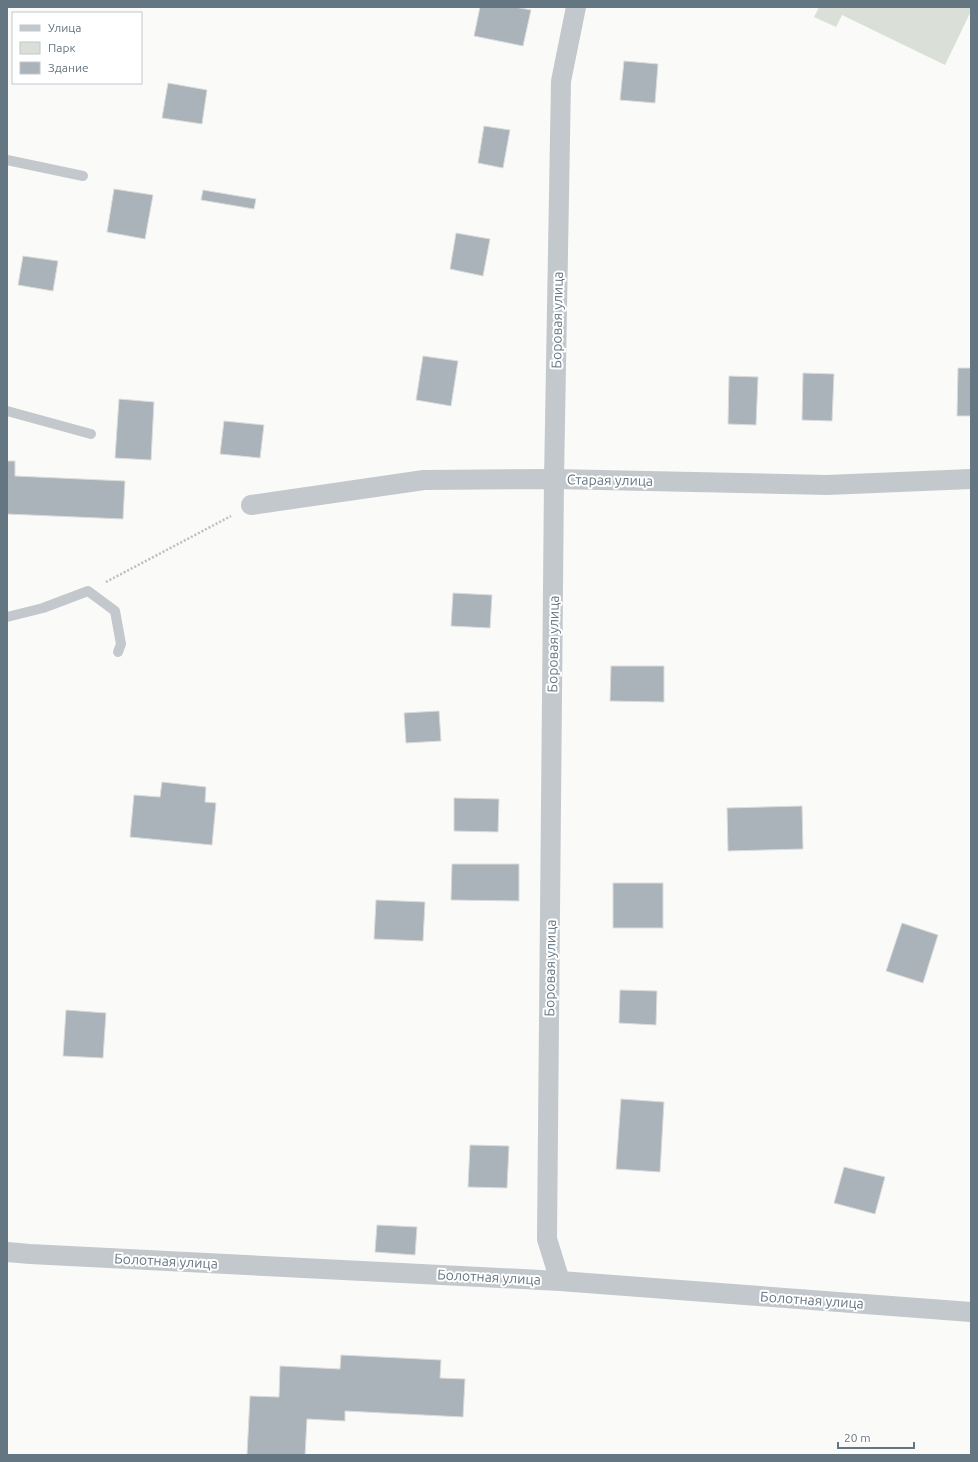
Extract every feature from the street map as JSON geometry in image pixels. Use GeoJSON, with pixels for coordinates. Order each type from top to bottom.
{"type":"FeatureCollection","features":[{"type":"Feature","properties":{"kind":"street","name":"Боровая улица"},"geometry":{"type":"LineString","coordinates":[[560,1281],[547,1239],[554,478],[561,81],[576,7]]}},
{"type":"Feature","properties":{"kind":"street","name":"Старая улица"},"geometry":{"type":"LineString","coordinates":[[251,505],[424,480],[554,478],[827,485],[971,479]]}},
{"type":"Feature","properties":{"kind":"street","name":"Болотная улица"},"geometry":{"type":"LineString","coordinates":[[7,1252],[560,1281],[971,1312]]}},
{"type":"Feature","properties":{"kind":"lane"},"geometry":{"type":"LineString","coordinates":[[7,160],[83,176]]}},
{"type":"Feature","properties":{"kind":"lane"},"geometry":{"type":"LineString","coordinates":[[7,411],[92,434]]}},
{"type":"Feature","properties":{"kind":"lane"},"geometry":{"type":"LineString","coordinates":[[7,617],[43,608],[88,591],[114,611],[121,644],[118,652]]}},
{"type":"Feature","properties":{"kind":"path"},"geometry":{"type":"LineString","coordinates":[[88,591],[251,505]]}},
{"type":"Feature","properties":{"kind":"green space"},"geometry":{"type":"Polygon","coordinates":[[[819,7],[971,7],[971,11],[945,65],[842,15],[836,27],[814,17],[819,7]]]}},
{"type":"Feature","properties":{"kind":"building"},"geometry":{"type":"Polygon","coordinates":[[[480,7],[515,7],[531,10],[523,46],[474,36],[480,7]]]}},
{"type":"Feature","properties":{"kind":"building"},"geometry":{"type":"Polygon","coordinates":[[[624,61],[658,64],[655,103],[620,100],[624,61]]]}},
{"type":"Feature","properties":{"kind":"building"},"geometry":{"type":"Polygon","coordinates":[[[168,83],[207,90],[202,124],[162,118],[168,83]]]}},
{"type":"Feature","properties":{"kind":"building"},"geometry":{"type":"Polygon","coordinates":[[[484,126],[510,130],[503,168],[478,163],[484,126]]]}},
{"type":"Feature","properties":{"kind":"building"},"geometry":{"type":"Polygon","coordinates":[[[114,189],[153,195],[145,239],[107,232],[114,189]]]}},
{"type":"Feature","properties":{"kind":"building"},"geometry":{"type":"Polygon","coordinates":[[[203,190],[256,199],[254,209],[201,200],[203,190]]]}},
{"type":"Feature","properties":{"kind":"building"},"geometry":{"type":"Polygon","coordinates":[[[456,233],[490,239],[483,276],[450,269],[456,233]]]}},
{"type":"Feature","properties":{"kind":"building"},"geometry":{"type":"Polygon","coordinates":[[[23,256],[58,261],[53,291],[18,285],[23,256]]]}},
{"type":"Feature","properties":{"kind":"building"},"geometry":{"type":"Polygon","coordinates":[[[423,356],[458,361],[451,406],[416,400],[423,356]]]}},
{"type":"Feature","properties":{"kind":"building"},"geometry":{"type":"Polygon","coordinates":[[[958,368],[971,368],[971,416],[957,416],[958,368]]]}},
{"type":"Feature","properties":{"kind":"building"},"geometry":{"type":"Polygon","coordinates":[[[803,373],[834,374],[832,421],[802,420],[803,373]]]}},
{"type":"Feature","properties":{"kind":"building"},"geometry":{"type":"Polygon","coordinates":[[[729,376],[758,377],[756,425],[728,424],[729,376]]]}},
{"type":"Feature","properties":{"kind":"building"},"geometry":{"type":"Polygon","coordinates":[[[119,399],[154,402],[151,460],[115,458],[119,399]]]}},
{"type":"Feature","properties":{"kind":"building"},"geometry":{"type":"Polygon","coordinates":[[[224,421],[264,425],[260,458],[220,454],[224,421]]]}},
{"type":"Feature","properties":{"kind":"building"},"geometry":{"type":"Polygon","coordinates":[[[7,461],[15,461],[15,476],[125,481],[123,519],[7,514],[7,461]]]}},
{"type":"Feature","properties":{"kind":"building"},"geometry":{"type":"Polygon","coordinates":[[[453,593],[492,595],[490,628],[451,626],[453,593]]]}},
{"type":"Feature","properties":{"kind":"building"},"geometry":{"type":"Polygon","coordinates":[[[611,666],[664,666],[664,702],[610,701],[611,666]]]}},
{"type":"Feature","properties":{"kind":"building"},"geometry":{"type":"Polygon","coordinates":[[[439,711],[441,741],[406,743],[404,713],[439,711]]]}},
{"type":"Feature","properties":{"kind":"building"},"geometry":{"type":"Polygon","coordinates":[[[162,782],[206,787],[205,802],[216,803],[212,845],[130,837],[134,795],[160,797],[162,782]]]}},
{"type":"Feature","properties":{"kind":"building"},"geometry":{"type":"Polygon","coordinates":[[[454,798],[499,799],[498,832],[454,831],[454,798]]]}},
{"type":"Feature","properties":{"kind":"building"},"geometry":{"type":"Polygon","coordinates":[[[802,806],[803,849],[728,851],[727,808],[802,806]]]}},
{"type":"Feature","properties":{"kind":"building"},"geometry":{"type":"Polygon","coordinates":[[[452,864],[519,864],[519,901],[451,900],[452,864]]]}},
{"type":"Feature","properties":{"kind":"building"},"geometry":{"type":"Polygon","coordinates":[[[613,883],[663,883],[663,928],[613,928],[613,883]]]}},
{"type":"Feature","properties":{"kind":"building"},"geometry":{"type":"Polygon","coordinates":[[[376,900],[425,902],[423,941],[374,939],[376,900]]]}},
{"type":"Feature","properties":{"kind":"building"},"geometry":{"type":"Polygon","coordinates":[[[902,923],[938,935],[923,983],[886,971],[902,923]]]}},
{"type":"Feature","properties":{"kind":"building"},"geometry":{"type":"Polygon","coordinates":[[[620,990],[657,991],[656,1025],[619,1023],[620,990]]]}},
{"type":"Feature","properties":{"kind":"building"},"geometry":{"type":"Polygon","coordinates":[[[66,1010],[106,1013],[103,1058],[63,1056],[66,1010]]]}},
{"type":"Feature","properties":{"kind":"building"},"geometry":{"type":"Polygon","coordinates":[[[621,1099],[664,1102],[660,1172],[616,1169],[621,1099]]]}},
{"type":"Feature","properties":{"kind":"building"},"geometry":{"type":"Polygon","coordinates":[[[470,1145],[509,1146],[507,1188],[468,1187],[470,1145]]]}},
{"type":"Feature","properties":{"kind":"building"},"geometry":{"type":"Polygon","coordinates":[[[844,1167],[885,1177],[875,1214],[834,1203],[844,1167]]]}},
{"type":"Feature","properties":{"kind":"building"},"geometry":{"type":"Polygon","coordinates":[[[377,1225],[417,1227],[415,1255],[375,1252],[377,1225]]]}},
{"type":"Feature","properties":{"kind":"building"},"geometry":{"type":"Polygon","coordinates":[[[341,1355],[441,1360],[440,1378],[465,1379],[463,1417],[345,1411],[345,1421],[307,1419],[305,1455],[247,1455],[250,1396],[279,1397],[280,1366],[340,1369],[341,1355]]]}}]}
